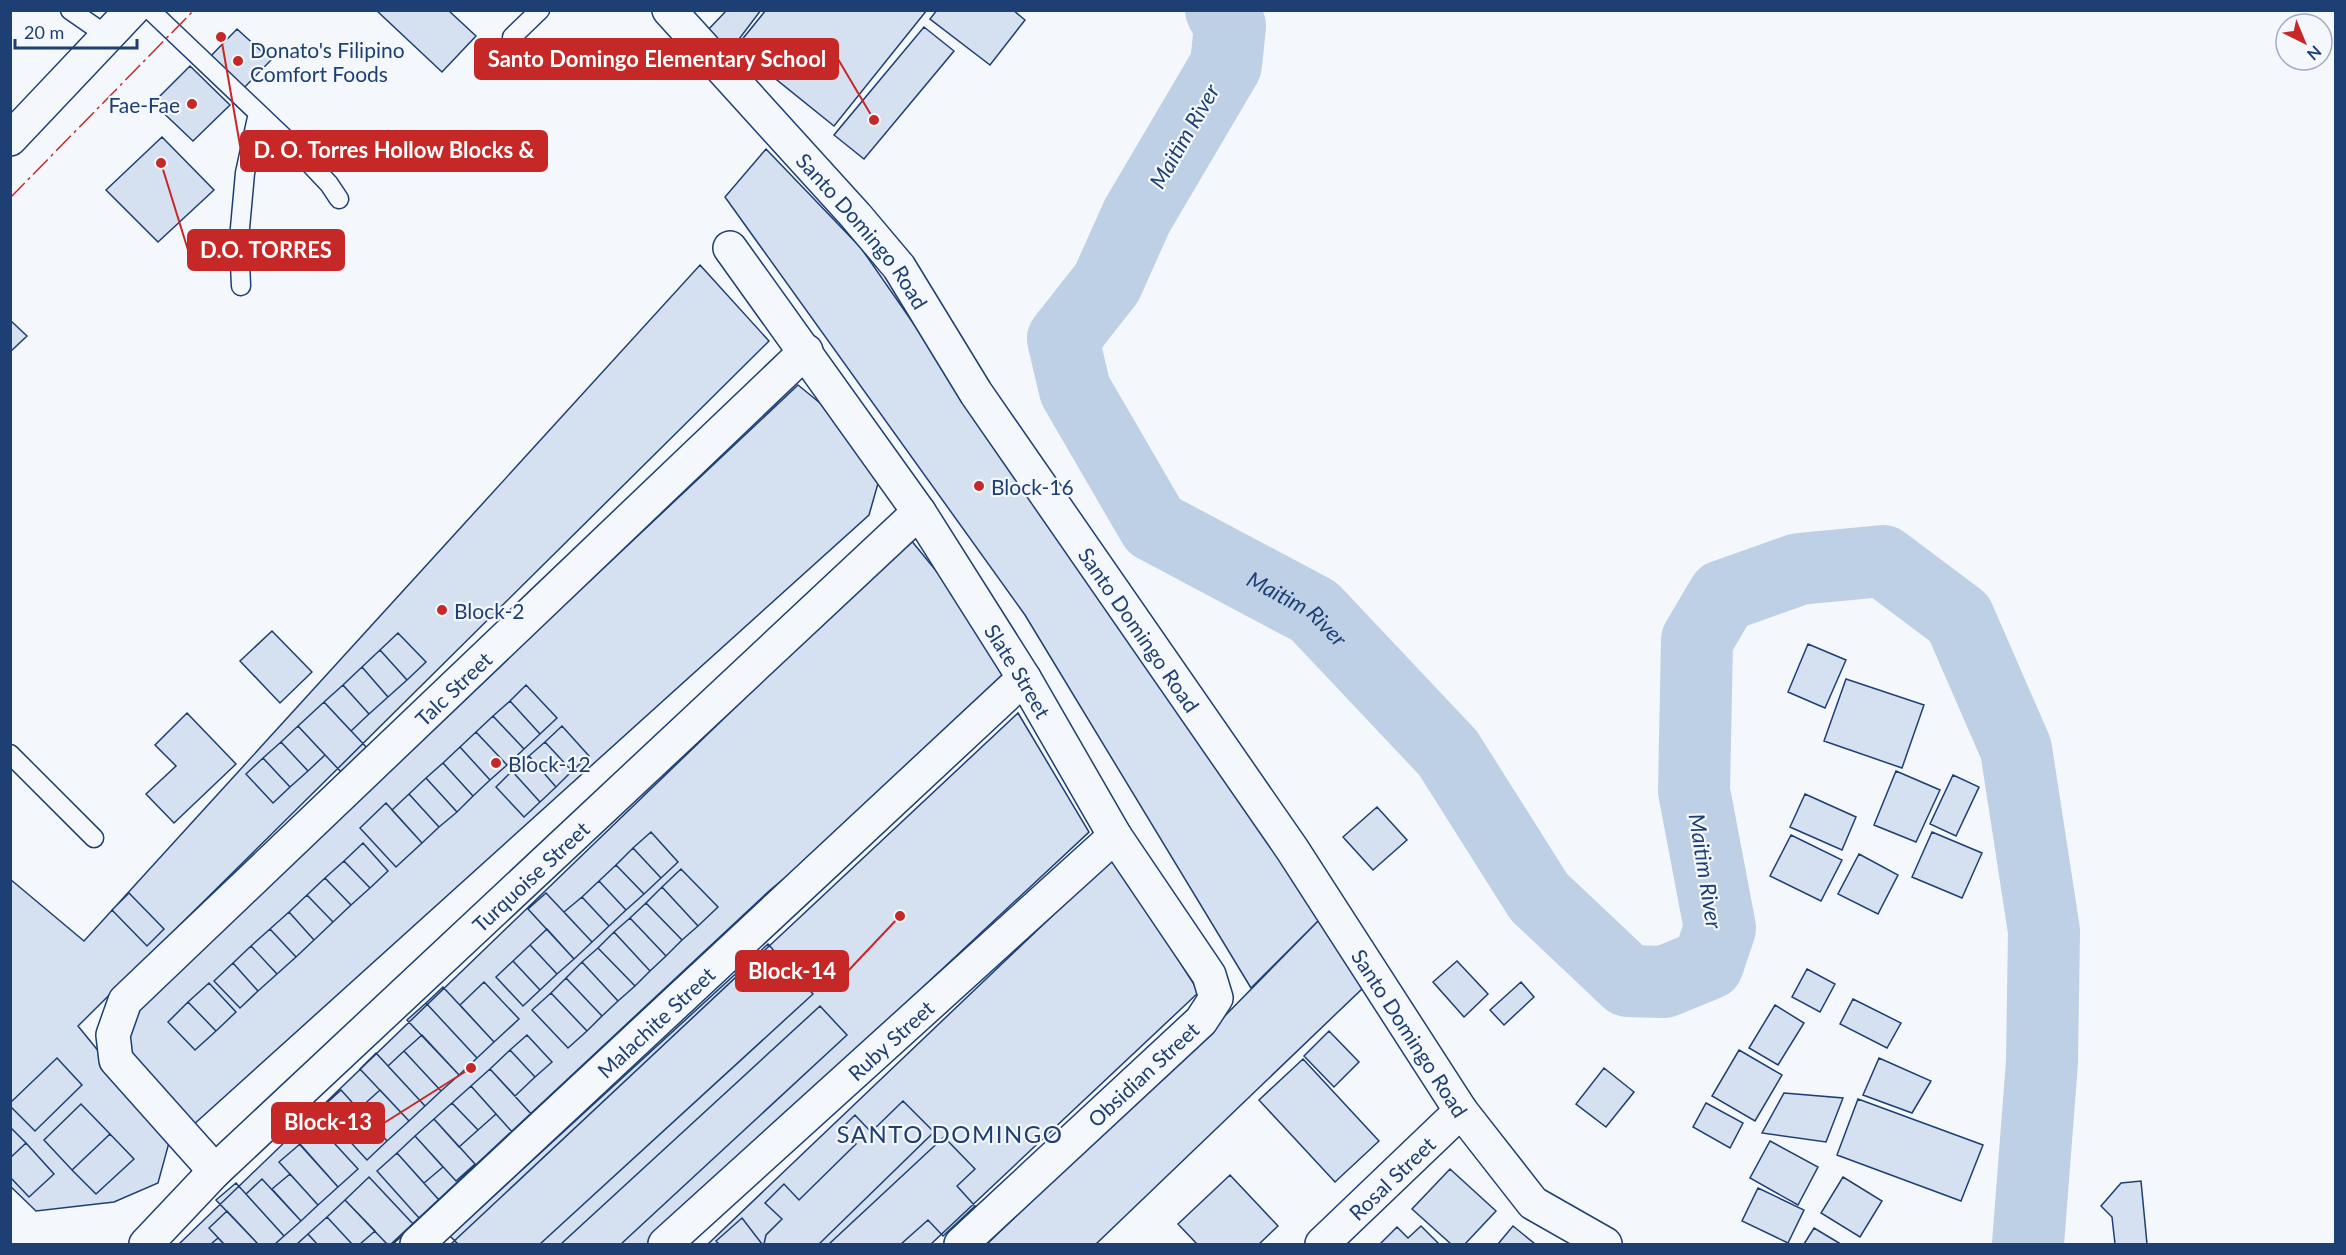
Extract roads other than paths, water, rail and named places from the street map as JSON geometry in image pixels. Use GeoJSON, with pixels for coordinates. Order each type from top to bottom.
{"type":"FeatureCollection","features":[{"type":"Feature","properties":{"kind":"street"},"geometry":{"type":"LineString","coordinates":[[10,140],[132,10]]}},
{"type":"Feature","properties":{"kind":"street","name":"Santo Domingo Road"},"geometry":{"type":"LineString","coordinates":[[669,10],[856,216],[899,267],[976,393],[1292,849],[1461,1111],[1533,1203],[1605,1245]]}},
{"type":"Feature","properties":{"kind":"street","name":"Slate Street"},"geometry":{"type":"LineString","coordinates":[[730,248],[806,351],[919,512],[1024,678],[1115,836],[1209,975],[1216,998]]}},
{"type":"Feature","properties":{"kind":"street","name":"Talc Street"},"geometry":{"type":"LineString","coordinates":[[215,1171],[116,1060],[113,1035],[125,1001],[806,351]]}},
{"type":"Feature","properties":{"kind":"street","name":"Turquoise Street"},"geometry":{"type":"LineString","coordinates":[[146,1245],[215,1171],[919,512]]}},
{"type":"Feature","properties":{"kind":"street","name":"Malachite Street"},"geometry":{"type":"LineString","coordinates":[[417,1245],[1024,678]]}},
{"type":"Feature","properties":{"kind":"street","name":"Ruby Street"},"geometry":{"type":"LineString","coordinates":[[665,1245],[1115,836]]}},
{"type":"Feature","properties":{"kind":"street","name":"Obsidian Street"},"geometry":{"type":"LineString","coordinates":[[961,1245],[1201,1021],[1216,998]]}},
{"type":"Feature","properties":{"kind":"street","name":"Rosal Street"},"geometry":{"type":"LineString","coordinates":[[1322,1245],[1461,1111]]}},
{"type":"Feature","properties":{"kind":"lane"},"geometry":{"type":"LineString","coordinates":[[70,10],[109,37]]}},
{"type":"Feature","properties":{"kind":"lane"},"geometry":{"type":"LineString","coordinates":[[150,10],[258,113],[329,184],[339,199]]}},
{"type":"Feature","properties":{"kind":"lane"},"geometry":{"type":"LineString","coordinates":[[512,37],[540,10]]}},
{"type":"Feature","properties":{"kind":"lane"},"geometry":{"type":"LineString","coordinates":[[241,286],[239,239],[245,173],[258,113]]}},
{"type":"Feature","properties":{"kind":"lane"},"geometry":{"type":"LineString","coordinates":[[10,754],[94,838]]}},
{"type":"Feature","properties":{"kind":"waterway","name":"Maitim River"},"geometry":{"type":"LineString","coordinates":[[1221,10],[1230,26],[1226,65],[1137,216],[1107,283],[1063,339],[1075,390],[1154,526],[1314,611],[1448,753],[1539,897],[1628,981],[1664,982],[1708,964],[1720,928],[1694,791],[1697,640],[1723,596],[1799,569],[1883,561],[1959,618],[2016,749],[2044,931],[2042,1062],[2028,1244]]}},
{"type":"Feature","properties":{"kind":"place","name":"D. O. Torres Hollow Blocks &"},"geometry":{"type":"Point","coordinates":[221,37]}},
{"type":"Feature","properties":{"kind":"place","name":"Donato's Filipino Comfort Foods"},"geometry":{"type":"Point","coordinates":[238,61]}},
{"type":"Feature","properties":{"kind":"place","name":"Fae-Fae"},"geometry":{"type":"Point","coordinates":[192,104]}},
{"type":"Feature","properties":{"kind":"place","name":"Santo Domingo Elementary School"},"geometry":{"type":"Point","coordinates":[874,120]}},
{"type":"Feature","properties":{"kind":"place","name":"D.O. TORRES"},"geometry":{"type":"Point","coordinates":[161,163]}},
{"type":"Feature","properties":{"kind":"place","name":"Block-16"},"geometry":{"type":"Point","coordinates":[979,486]}},
{"type":"Feature","properties":{"kind":"place","name":"Block-2"},"geometry":{"type":"Point","coordinates":[442,610]}},
{"type":"Feature","properties":{"kind":"place","name":"Block-12"},"geometry":{"type":"Point","coordinates":[496,763]}},
{"type":"Feature","properties":{"kind":"place","name":"Block-14"},"geometry":{"type":"Point","coordinates":[900,916]}},
{"type":"Feature","properties":{"kind":"place","name":"Block-13"},"geometry":{"type":"Point","coordinates":[471,1068]}},
{"type":"Feature","properties":{"kind":"district","name":"SANTO DOMINGO"},"geometry":{"type":"Point","coordinates":[950,1133]}}]}
